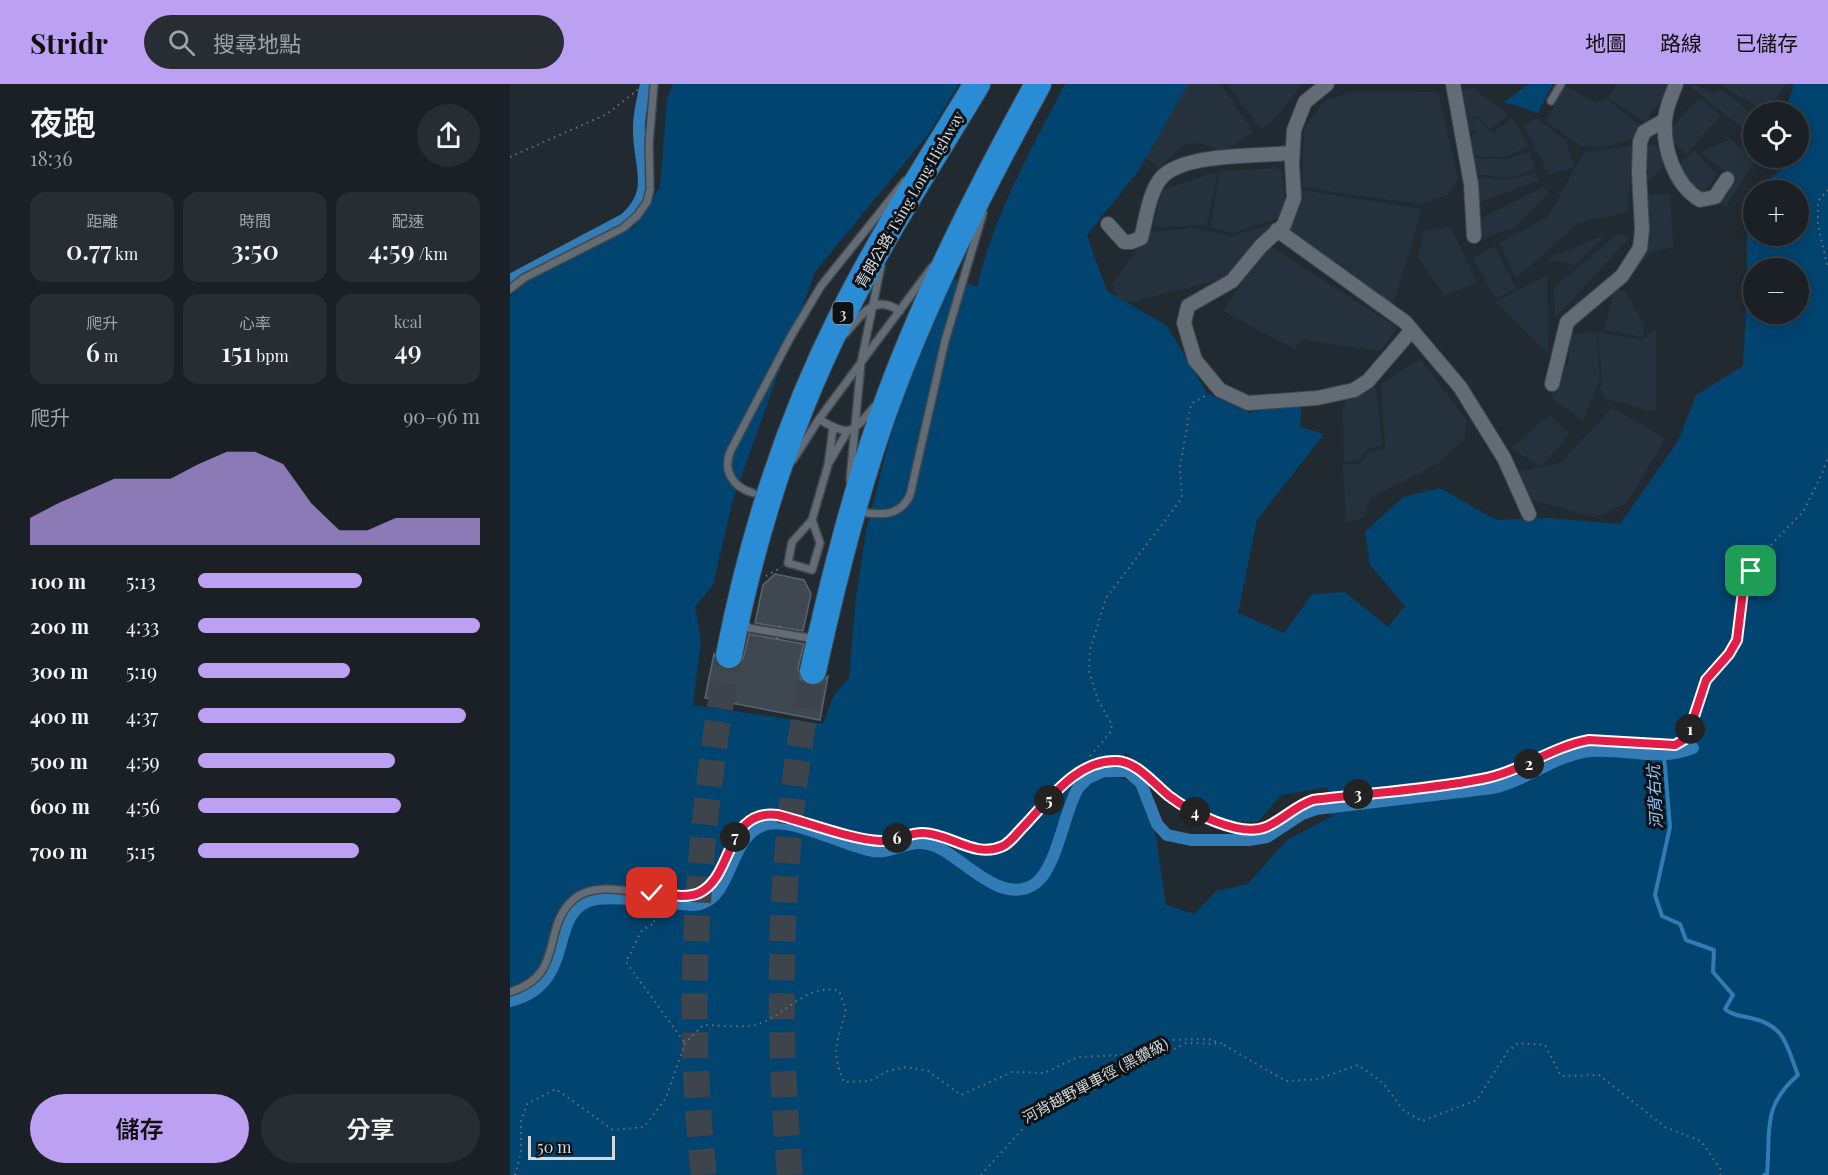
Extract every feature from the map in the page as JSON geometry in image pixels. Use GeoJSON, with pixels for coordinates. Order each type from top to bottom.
{"type":"FeatureCollection","features":[{"type":"Feature","properties":{"kind":"highway","name":"青朗公路 Tsing Long Highway"},"geometry":{"type":"LineString","coordinates":[[729,655],[758,502],[857,286],[976,84]]}},
{"type":"Feature","properties":{"kind":"highway"},"geometry":{"type":"LineString","coordinates":[[813,671],[855,500],[894,384],[965,222],[1038,84]]}},
{"type":"Feature","properties":{"kind":"street"},"geometry":{"type":"LineString","coordinates":[[1327,84],[1305,102],[1294,130],[1292,153],[1294,198],[1288,217],[1261,246],[1238,276],[1195,301],[1185,312],[1184,323],[1190,350],[1215,385],[1239,401],[1255,404],[1346,392],[1368,381],[1411,332]]}},
{"type":"Feature","properties":{"kind":"street"},"geometry":{"type":"LineString","coordinates":[[1452,84],[1471,184],[1474,236]]}},
{"type":"Feature","properties":{"kind":"street"},"geometry":{"type":"LineString","coordinates":[[1676,84],[1665,120],[1667,145],[1675,172],[1683,186],[1695,197],[1705,201],[1715,197],[1727,178]]}},
{"type":"Feature","properties":{"kind":"street"},"geometry":{"type":"LineString","coordinates":[[1551,384],[1567,322],[1622,276],[1640,248],[1642,230],[1639,173],[1641,142],[1644,132],[1665,120]]}},
{"type":"Feature","properties":{"kind":"street"},"geometry":{"type":"LineString","coordinates":[[1108,224],[1124,242],[1131,243],[1141,238],[1156,188],[1162,178],[1183,166],[1201,160],[1292,153]]}},
{"type":"Feature","properties":{"kind":"street"},"geometry":{"type":"LineString","coordinates":[[1277,230],[1323,265],[1392,310],[1405,322],[1411,332],[1460,387],[1504,458],[1529,514]]}},
{"type":"Feature","properties":{"kind":"lane"},"geometry":{"type":"LineString","coordinates":[[510,289],[524,278],[623,228],[637,216],[647,202],[650,189],[654,84]]}},
{"type":"Feature","properties":{"kind":"lane"},"geometry":{"type":"LineString","coordinates":[[1551,101],[1561,84]]}},
{"type":"Feature","properties":{"kind":"lane"},"geometry":{"type":"LineString","coordinates":[[915,169],[950,128]]}},
{"type":"Feature","properties":{"kind":"lane"},"geometry":{"type":"LineString","coordinates":[[988,195],[1000,152]]}},
{"type":"Feature","properties":{"kind":"lane"},"geometry":{"type":"LineString","coordinates":[[908,177],[821,286],[790,338],[730,450],[727,466],[731,478],[758,502],[965,222]]}},
{"type":"Feature","properties":{"kind":"lane"},"geometry":{"type":"LineString","coordinates":[[890,229],[871,307],[851,431],[855,500],[892,513],[905,505],[910,495],[945,341],[985,206]]}},
{"type":"Feature","properties":{"kind":"lane"},"geometry":{"type":"LineString","coordinates":[[818,367],[871,307],[881,303],[900,311]]}},
{"type":"Feature","properties":{"kind":"lane"},"geometry":{"type":"LineString","coordinates":[[828,465],[851,431],[894,384]]}},
{"type":"Feature","properties":{"kind":"lane"},"geometry":{"type":"LineString","coordinates":[[819,419],[833,428],[851,431]]}},
{"type":"Feature","properties":{"kind":"lane"},"geometry":{"type":"LineString","coordinates":[[812,520],[820,543],[812,570],[788,563],[792,542],[812,520],[828,465],[833,428]]}},
{"type":"Feature","properties":{"kind":"lane"},"geometry":{"type":"LineString","coordinates":[[737,614],[749,628],[812,640],[820,638]]}},
{"type":"Feature","properties":{"kind":"lane"},"geometry":{"type":"LineString","coordinates":[[510,992],[530,984],[539,975],[561,917],[575,897],[599,890],[678,895],[699,892],[714,879],[738,834],[748,823],[761,815],[778,815],[879,842],[925,833],[976,849],[990,849],[1009,843],[1058,790],[1077,774],[1094,765],[1118,761],[1133,766],[1171,798],[1195,812],[1235,827],[1254,830],[1266,827],[1302,804],[1313,800],[1482,779],[1515,771],[1576,743],[1589,740],[1669,746],[1680,743],[1688,736]]}},
{"type":"Feature","properties":{"kind":"path"},"geometry":{"type":"LineString","coordinates":[[510,157],[607,114],[645,84]]}},
{"type":"Feature","properties":{"kind":"path"},"geometry":{"type":"LineString","coordinates":[[1828,190],[1818,201],[1818,225],[1828,269]]}},
{"type":"Feature","properties":{"kind":"path"},"geometry":{"type":"LineString","coordinates":[[1094,765],[1090,756],[1110,733],[1112,725],[1098,700],[1089,671],[1090,650],[1106,598],[1182,498],[1180,467],[1191,404],[1213,391],[1215,385]]}},
{"type":"Feature","properties":{"kind":"path"},"geometry":{"type":"LineString","coordinates":[[1688,736],[1698,697],[1706,680],[1729,654],[1737,640],[1743,591],[1751,571],[1761,555],[1803,512],[1828,456]]}},
{"type":"Feature","properties":{"kind":"path"},"geometry":{"type":"LineString","coordinates":[[777,639],[780,625]]}},
{"type":"Feature","properties":{"kind":"path"},"geometry":{"type":"LineString","coordinates":[[651,913],[655,923],[642,930],[626,962],[685,1043]]}},
{"type":"Feature","properties":{"kind":"path"},"geometry":{"type":"LineString","coordinates":[[515,1175],[521,1152],[521,1120],[526,1104],[556,1089],[613,1130],[644,1127],[666,1098],[685,1043],[703,1026],[755,1024],[809,993],[826,987],[838,991],[846,1009],[835,1041],[836,1064],[844,1082],[870,1081],[888,1071],[906,1067],[928,1071],[961,1095],[1011,1072],[1044,1073],[1078,1057],[1121,1055],[1169,1040],[1208,1039],[1223,1044]]}},
{"type":"Feature","properties":{"kind":"path","name":"河背越野單車徑 (黑鑽級)"},"geometry":{"type":"LineString","coordinates":[[981,1175],[1028,1123],[1186,1043],[1223,1044],[1286,1081],[1318,1079],[1358,1065],[1383,1083],[1404,1111],[1422,1121],[1477,1100],[1507,1052],[1518,1043],[1545,1045],[1561,1076],[1599,1075],[1665,1127],[1701,1141],[1721,1170],[1720,1175]]}},
{"type":"Feature","properties":{"kind":"shaded area"},"geometry":{"type":"Polygon","coordinates":[[[673,84],[959,84],[930,132],[815,272],[733,499],[713,585],[695,607],[701,640],[693,705],[823,724],[834,695],[849,678],[855,606],[866,531],[895,418],[950,277],[977,287],[1003,208],[1065,84],[1188,84],[1139,170],[1087,235],[1107,291],[1167,326],[1207,393],[1250,413],[1302,397],[1300,427],[1324,434],[1257,520],[1238,613],[1284,633],[1312,594],[1345,592],[1388,627],[1405,606],[1370,565],[1365,532],[1403,497],[1440,488],[1496,520],[1548,518],[1620,524],[1678,441],[1696,395],[1743,366],[1745,324],[1809,324],[1809,258],[1747,258],[1747,246],[1809,246],[1809,180],[1767,180],[1783,168],[1809,168],[1809,102],[1788,102],[1794,84],[1828,84],[1828,1175],[510,1175],[510,296],[542,267],[634,227],[660,187],[667,99],[673,84]],[[1125,753],[1114,776],[1135,782],[1155,831],[1166,905],[1194,914],[1216,891],[1248,884],[1286,841],[1332,816],[1327,787],[1281,795],[1258,822],[1212,822],[1125,753]]]}},
{"type":"Feature","properties":{"kind":"shaded area"},"geometry":{"type":"Polygon","coordinates":[[[1176,84],[1221,84],[1253,132],[1223,152],[1200,143],[1184,144],[1159,168],[1138,153],[1176,84]]]}},
{"type":"Feature","properties":{"kind":"shaded area"},"geometry":{"type":"Polygon","coordinates":[[[1228,84],[1302,84],[1278,115],[1261,130],[1228,84]]]}},
{"type":"Feature","properties":{"kind":"shaded area"},"geometry":{"type":"Polygon","coordinates":[[[1529,84],[1553,84],[1538,113],[1504,102],[1529,84]]]}},
{"type":"Feature","properties":{"kind":"shaded area"},"geometry":{"type":"Polygon","coordinates":[[[1617,84],[1665,84],[1669,88],[1646,122],[1608,98],[1617,84]]]}},
{"type":"Feature","properties":{"kind":"shaded area"},"geometry":{"type":"Polygon","coordinates":[[[1694,84],[1715,94],[1721,89],[1743,107],[1743,128],[1688,85],[1681,85],[1694,84]]]}},
{"type":"Feature","properties":{"kind":"shaded area"},"geometry":{"type":"Polygon","coordinates":[[[1720,84],[1787,84],[1773,102],[1749,102],[1720,84]]]}},
{"type":"Feature","properties":{"kind":"shaded area"},"geometry":{"type":"Polygon","coordinates":[[[1565,86],[1597,103],[1605,98],[1642,128],[1633,139],[1604,147],[1581,146],[1546,121],[1565,86]]]}},
{"type":"Feature","properties":{"kind":"shaded area"},"geometry":{"type":"Polygon","coordinates":[[[1473,88],[1509,115],[1490,129],[1477,116],[1472,117],[1474,130],[1457,137],[1460,90],[1473,88]]]}},
{"type":"Feature","properties":{"kind":"shaded area"},"geometry":{"type":"Polygon","coordinates":[[[1353,91],[1438,92],[1458,178],[1450,194],[1421,204],[1302,187],[1304,128],[1324,101],[1353,91]]]}},
{"type":"Feature","properties":{"kind":"shaded area"},"geometry":{"type":"Polygon","coordinates":[[[1699,97],[1720,115],[1687,154],[1665,136],[1699,97]]]}},
{"type":"Feature","properties":{"kind":"shaded area"},"geometry":{"type":"Polygon","coordinates":[[[1513,117],[1529,147],[1504,157],[1471,156],[1465,138],[1476,134],[1473,119],[1477,118],[1493,133],[1513,117]]]}},
{"type":"Feature","properties":{"kind":"shaded area"},"geometry":{"type":"Polygon","coordinates":[[[1536,118],[1566,141],[1575,167],[1549,175],[1524,126],[1536,118]]]}},
{"type":"Feature","properties":{"kind":"shaded area"},"geometry":{"type":"Polygon","coordinates":[[[1731,139],[1743,150],[1743,168],[1750,168],[1726,207],[1717,201],[1731,176],[1701,152],[1731,139]]]}},
{"type":"Feature","properties":{"kind":"shaded area"},"geometry":{"type":"Polygon","coordinates":[[[1648,144],[1662,148],[1663,167],[1642,187],[1648,144]]]}},
{"type":"Feature","properties":{"kind":"shaded area"},"geometry":{"type":"Polygon","coordinates":[[[1633,146],[1627,212],[1579,223],[1516,278],[1499,243],[1548,217],[1584,152],[1633,146]]]}},
{"type":"Feature","properties":{"kind":"shaded area"},"geometry":{"type":"Polygon","coordinates":[[[1694,150],[1717,175],[1701,197],[1676,167],[1694,150]]]}},
{"type":"Feature","properties":{"kind":"shaded area"},"geometry":{"type":"Polygon","coordinates":[[[1530,152],[1535,170],[1507,178],[1474,174],[1472,158],[1506,159],[1530,152]]]}},
{"type":"Feature","properties":{"kind":"shaded area"},"geometry":{"type":"Polygon","coordinates":[[[1281,168],[1286,206],[1281,218],[1232,233],[1210,227],[1220,171],[1281,168]]]}},
{"type":"Feature","properties":{"kind":"shaded area"},"geometry":{"type":"Polygon","coordinates":[[[1218,171],[1207,225],[1153,227],[1162,190],[1218,171]]]}},
{"type":"Feature","properties":{"kind":"shaded area"},"geometry":{"type":"Polygon","coordinates":[[[1536,173],[1539,180],[1480,202],[1475,177],[1507,180],[1536,173]]]}},
{"type":"Feature","properties":{"kind":"shaded area"},"geometry":{"type":"Polygon","coordinates":[[[1543,187],[1549,193],[1513,228],[1481,239],[1478,220],[1543,187]]]}},
{"type":"Feature","properties":{"kind":"shaded area"},"geometry":{"type":"Polygon","coordinates":[[[1302,190],[1422,209],[1393,305],[1289,231],[1302,190]]]}},
{"type":"Feature","properties":{"kind":"shaded area"},"geometry":{"type":"Polygon","coordinates":[[[1670,194],[1673,248],[1654,251],[1628,276],[1644,195],[1670,194]]]}},
{"type":"Feature","properties":{"kind":"shaded area"},"geometry":{"type":"Polygon","coordinates":[[[1276,223],[1225,278],[1118,305],[1113,284],[1149,232],[1194,228],[1232,236],[1276,223]]]}},
{"type":"Feature","properties":{"kind":"shaded area"},"geometry":{"type":"Polygon","coordinates":[[[1450,226],[1477,282],[1445,296],[1418,257],[1424,231],[1450,226]]]}},
{"type":"Feature","properties":{"kind":"shaded area"},"geometry":{"type":"Polygon","coordinates":[[[1619,233],[1629,238],[1555,318],[1554,288],[1619,233]]]}},
{"type":"Feature","properties":{"kind":"shaded area"},"geometry":{"type":"Polygon","coordinates":[[[1607,234],[1574,265],[1547,259],[1607,234]]]}},
{"type":"Feature","properties":{"kind":"shaded area"},"geometry":{"type":"Polygon","coordinates":[[[1268,245],[1397,327],[1381,351],[1302,340],[1295,349],[1223,311],[1268,245]]]}},
{"type":"Feature","properties":{"kind":"shaded area"},"geometry":{"type":"Polygon","coordinates":[[[1494,246],[1516,288],[1495,299],[1473,257],[1494,246]]]}},
{"type":"Feature","properties":{"kind":"shaded area"},"geometry":{"type":"Polygon","coordinates":[[[1547,275],[1548,353],[1495,302],[1547,275]]]}},
{"type":"Feature","properties":{"kind":"shaded area"},"geometry":{"type":"Polygon","coordinates":[[[1615,289],[1624,290],[1644,324],[1643,337],[1604,330],[1615,289]]]}},
{"type":"Feature","properties":{"kind":"shaded area"},"geometry":{"type":"Polygon","coordinates":[[[1656,329],[1656,412],[1605,399],[1600,387],[1602,380],[1598,332],[1643,340],[1656,329]]]}},
{"type":"Feature","properties":{"kind":"shaded area"},"geometry":{"type":"Polygon","coordinates":[[[1596,332],[1600,378],[1583,421],[1554,400],[1551,392],[1561,366],[1569,364],[1568,334],[1596,332]]]}},
{"type":"Feature","properties":{"kind":"shaded area"},"geometry":{"type":"Polygon","coordinates":[[[1420,359],[1467,420],[1464,439],[1439,463],[1370,498],[1364,517],[1346,523],[1343,464],[1360,464],[1369,452],[1385,448],[1381,384],[1420,359]]]}},
{"type":"Feature","properties":{"kind":"shaded area"},"geometry":{"type":"Polygon","coordinates":[[[1376,388],[1382,445],[1367,449],[1359,461],[1344,462],[1343,409],[1349,395],[1376,388]]]}},
{"type":"Feature","properties":{"kind":"shaded area"},"geometry":{"type":"Polygon","coordinates":[[[1612,408],[1665,438],[1627,503],[1594,517],[1531,500],[1519,472],[1560,463],[1612,408]]]}},
{"type":"Feature","properties":{"kind":"shaded area"},"geometry":{"type":"Polygon","coordinates":[[[1550,415],[1569,434],[1541,467],[1511,448],[1550,415]]]}},
{"type":"Feature","properties":{"kind":"building"},"geometry":{"type":"Polygon","coordinates":[[[775,574],[804,580],[811,594],[803,631],[755,623],[763,585],[775,574]]]}},
{"type":"Feature","properties":{"kind":"building"},"geometry":{"type":"Polygon","coordinates":[[[749,634],[804,644],[798,668],[802,682],[817,685],[828,676],[820,720],[705,698],[714,654],[719,667],[734,669],[743,659],[749,634]]]}},
{"type":"Feature","properties":{"kind":"waterway"},"geometry":{"type":"LineString","coordinates":[[510,280],[625,219],[635,209],[641,198],[644,178],[639,125],[646,84]]}},
{"type":"Feature","properties":{"kind":"waterway"},"geometry":{"type":"LineString","coordinates":[[510,1001],[531,992],[545,980],[553,966],[568,921],[576,909],[589,901],[610,898],[691,905],[705,902],[716,894],[724,882],[744,840],[754,830],[768,824],[791,825],[873,851],[927,843],[946,852],[996,885],[1010,889],[1023,889],[1036,883],[1049,865],[1078,788],[1088,778],[1104,771],[1127,771],[1141,783],[1157,824],[1167,835],[1191,840],[1249,840],[1267,837],[1302,814],[1316,809],[1493,788],[1505,785],[1560,759],[1583,752],[1666,754],[1693,748]]}},
{"type":"Feature","properties":{"kind":"waterway","name":"河背右坑"},"geometry":{"type":"LineString","coordinates":[[1664,755],[1670,827],[1655,895],[1662,916],[1680,924],[1686,940],[1714,950],[1713,972],[1733,995],[1725,1009],[1734,1014],[1763,1022],[1778,1032],[1787,1046],[1798,1075],[1786,1087],[1773,1109],[1770,1120],[1767,1174],[1764,1175]]}},
{"type":"Feature","properties":{"kind":"tunnel"},"geometry":{"type":"LineString","coordinates":[[704,1175],[695,1045],[697,914],[709,784],[729,655]]}},
{"type":"Feature","properties":{"kind":"tunnel"},"geometry":{"type":"LineString","coordinates":[[790,1175],[782,1049],[783,922],[793,795],[813,671]]}},
{"type":"Feature","properties":{"kind":"route"},"geometry":{"type":"LineString","coordinates":[[652,893],[685,895],[696,894],[704,890],[711,884],[738,834],[748,823],[761,815],[778,815],[879,842],[925,833],[976,849],[1002,846],[1009,843],[1058,790],[1077,774],[1101,763],[1118,761],[1133,766],[1171,798],[1195,812],[1244,830],[1254,830],[1266,827],[1302,804],[1313,800],[1482,779],[1515,771],[1560,749],[1589,740],[1661,746],[1675,745],[1687,738],[1698,697],[1709,674],[1735,645],[1743,591],[1751,571]]}}]}
